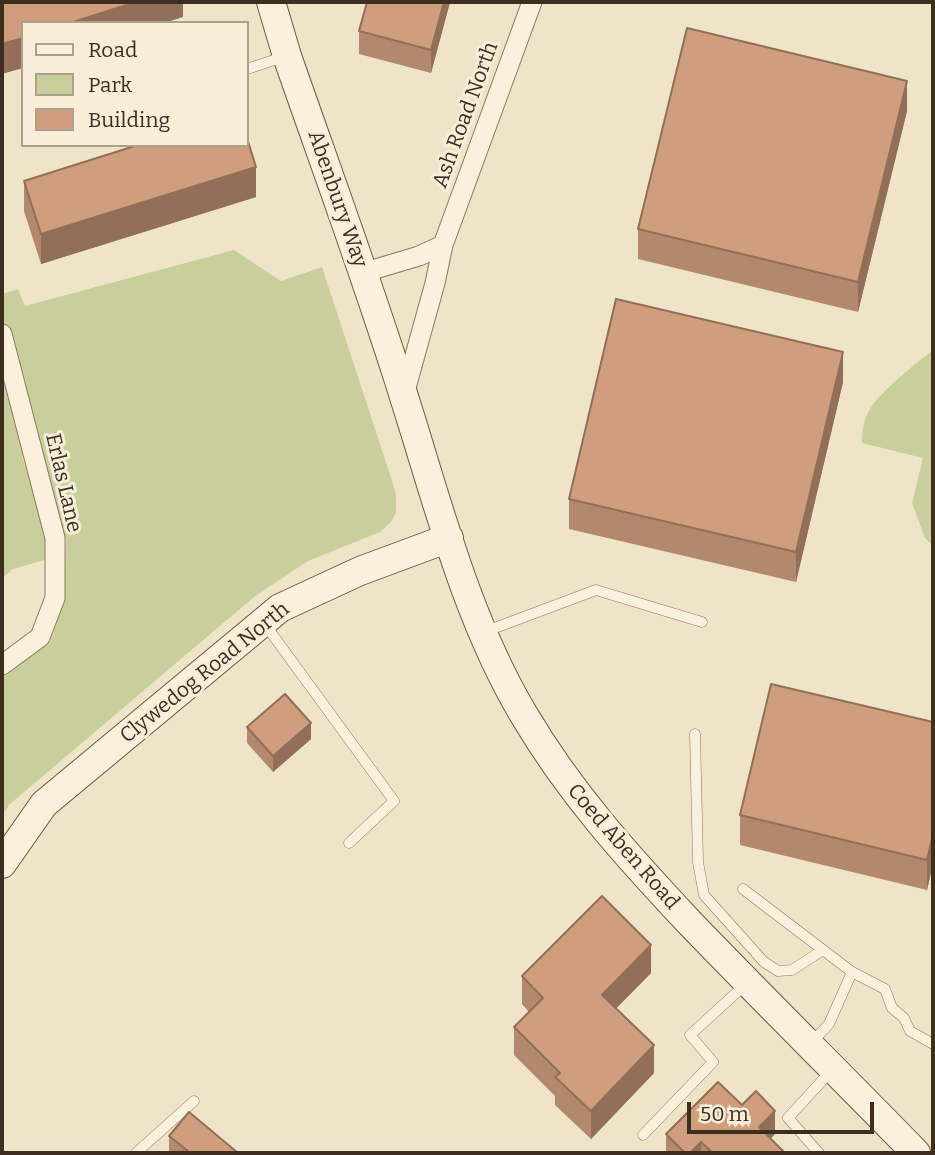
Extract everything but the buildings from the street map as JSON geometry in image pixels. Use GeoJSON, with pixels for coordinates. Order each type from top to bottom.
{"type":"FeatureCollection","features":[{"type":"Feature","properties":{"kind":"street","name":"Abenbury Way"},"geometry":{"type":"LineString","coordinates":[[271,2],[287,56],[404,395]]}},
{"type":"Feature","properties":{"kind":"street","name":"Ash Road North"},"geometry":{"type":"LineString","coordinates":[[404,395],[443,245],[531,2]]}},
{"type":"Feature","properties":{"kind":"street"},"geometry":{"type":"LineString","coordinates":[[362,273],[419,256],[443,245]]}},
{"type":"Feature","properties":{"kind":"street","name":"Erlas Lane"},"geometry":{"type":"LineString","coordinates":[[2,334],[55,538],[55,598],[40,637],[2,665]]}},
{"type":"Feature","properties":{"kind":"street","name":"Coed Aben Road"},"geometry":{"type":"LineString","coordinates":[[404,395],[449,538],[484,633],[522,712],[564,779],[615,843],[747,983],[916,1153]]}},
{"type":"Feature","properties":{"kind":"street","name":"Clywedog Road North"},"geometry":{"type":"LineString","coordinates":[[2,864],[44,804],[280,608],[360,570],[449,538]]}},
{"type":"Feature","properties":{"kind":"lane"},"geometry":{"type":"LineString","coordinates":[[248,69],[287,56]]}},
{"type":"Feature","properties":{"kind":"lane"},"geometry":{"type":"LineString","coordinates":[[484,633],[596,590],[702,622]]}},
{"type":"Feature","properties":{"kind":"lane"},"geometry":{"type":"LineString","coordinates":[[264,622],[394,801],[349,843]]}},
{"type":"Feature","properties":{"kind":"lane"},"geometry":{"type":"LineString","coordinates":[[695,734],[698,862],[705,895],[764,962],[778,971],[792,970],[823,950]]}},
{"type":"Feature","properties":{"kind":"lane"},"geometry":{"type":"LineString","coordinates":[[743,889],[852,972],[885,989],[892,1009],[904,1018],[910,1031],[933,1044]]}},
{"type":"Feature","properties":{"kind":"lane"},"geometry":{"type":"LineString","coordinates":[[810,1044],[829,1024],[852,972]]}},
{"type":"Feature","properties":{"kind":"lane"},"geometry":{"type":"LineString","coordinates":[[643,1135],[713,1062],[690,1035],[747,983]]}},
{"type":"Feature","properties":{"kind":"lane"},"geometry":{"type":"LineString","coordinates":[[819,1153],[788,1118],[834,1069]]}},
{"type":"Feature","properties":{"kind":"lane"},"geometry":{"type":"LineString","coordinates":[[136,1153],[194,1101]]}},
{"type":"Feature","properties":{"kind":"green space"},"geometry":{"type":"Polygon","coordinates":[[[234,250],[281,281],[322,267],[396,493],[396,513],[380,532],[308,561],[254,597],[10,804],[2,815],[2,675],[50,642],[64,597],[66,539],[38,447],[22,457],[44,527],[48,559],[13,569],[2,578],[2,294],[18,289],[25,306],[234,250]]]}},
{"type":"Feature","properties":{"kind":"green space"},"geometry":{"type":"Polygon","coordinates":[[[933,350],[933,546],[925,538],[912,503],[923,458],[862,443],[862,433],[872,406],[892,384],[933,350]]]}}]}
